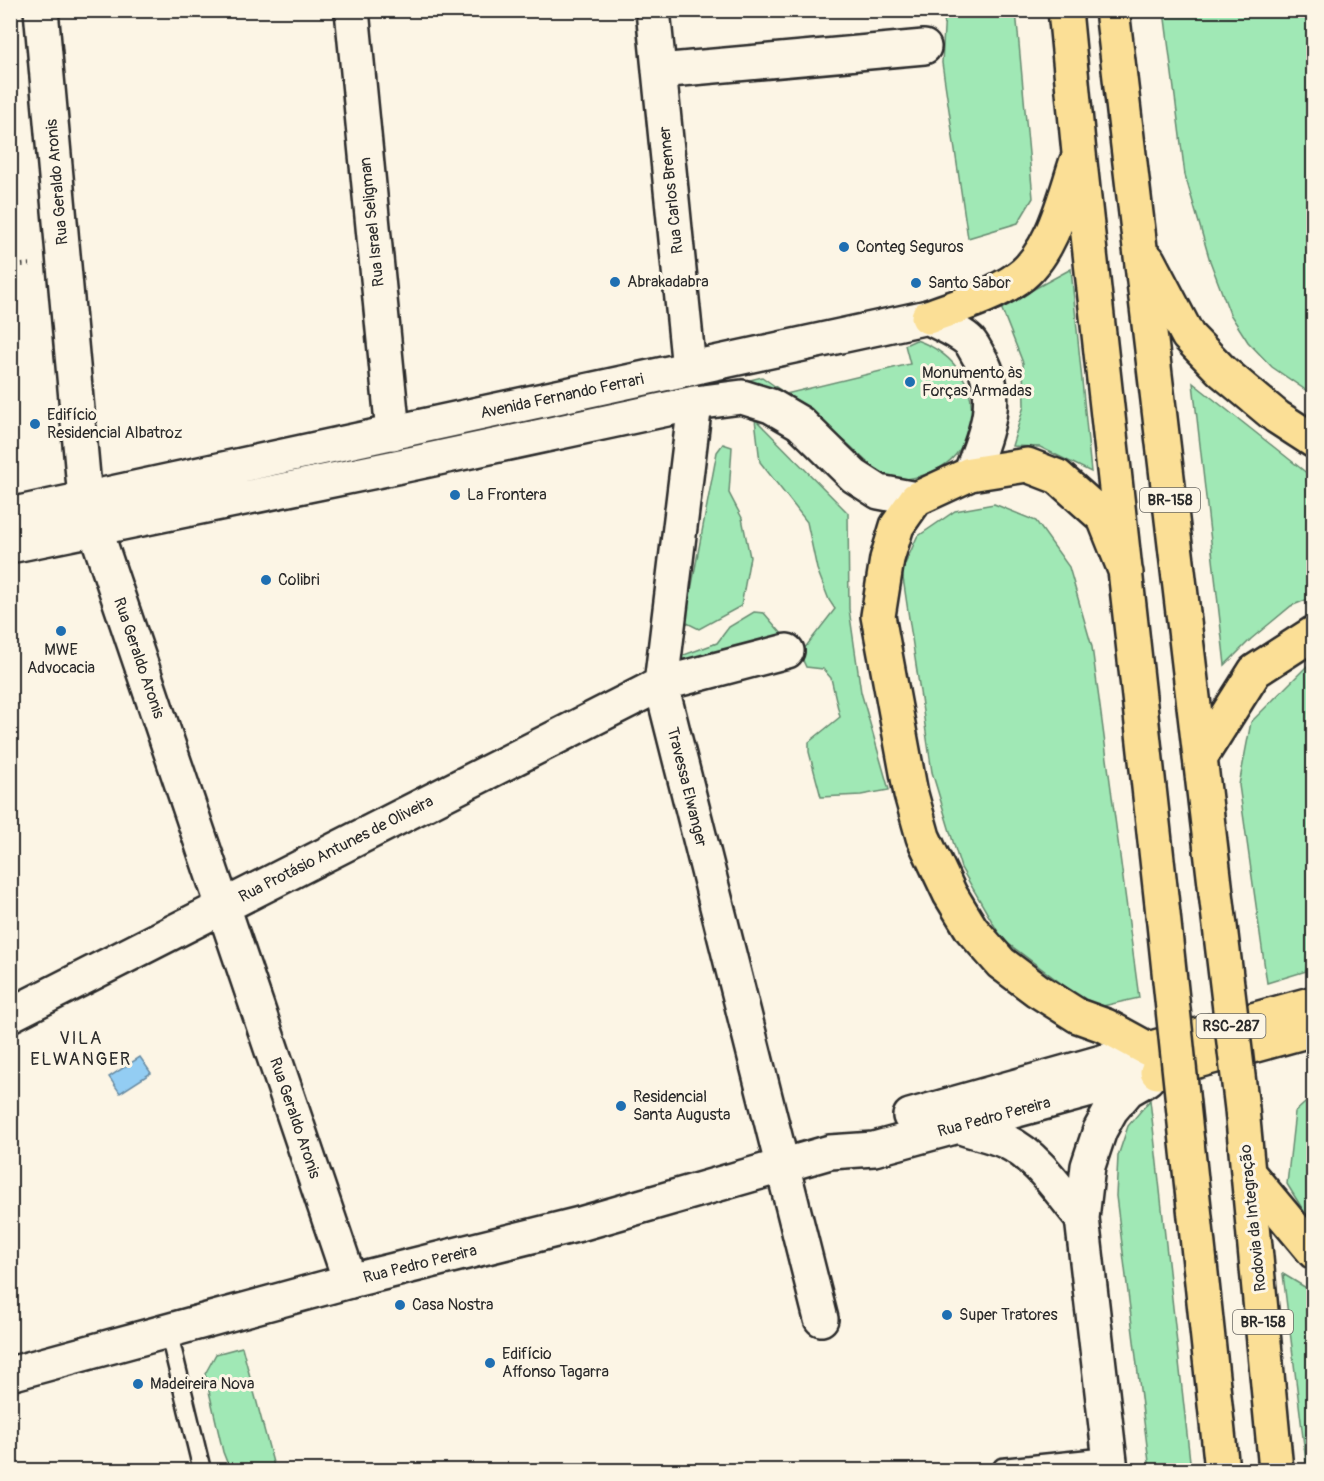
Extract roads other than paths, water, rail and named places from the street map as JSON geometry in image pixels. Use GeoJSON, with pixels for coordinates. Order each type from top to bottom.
{"type":"FeatureCollection","features":[{"type":"Feature","properties":{"kind":"highway","name":"BR-158"},"geometry":{"type":"LineString","coordinates":[[1065,10],[1222,1470]]}},
{"type":"Feature","properties":{"kind":"highway","name":"BR-158"},"geometry":{"type":"LineString","coordinates":[[1112,10],[1200,758]]}},
{"type":"Feature","properties":{"kind":"highway"},"geometry":{"type":"LineString","coordinates":[[928,317],[992,292],[1019,278],[1043,250],[1055,224],[1079,153]]}},
{"type":"Feature","properties":{"kind":"highway"},"geometry":{"type":"LineString","coordinates":[[1140,243],[1188,336],[1232,379],[1277,417],[1314,441]]}},
{"type":"Feature","properties":{"kind":"highway"},"geometry":{"type":"LineString","coordinates":[[1126,573],[1104,518],[1058,477],[1027,465],[970,474],[916,499],[897,526],[887,559],[878,616],[911,794],[923,837],[950,894],[972,930],[1001,963],[1037,990],[1078,1017],[1106,1026],[1153,1061]]}},
{"type":"Feature","properties":{"kind":"highway"},"geometry":{"type":"LineString","coordinates":[[1200,758],[1255,671],[1314,633]]}},
{"type":"Feature","properties":{"kind":"highway","name":"Rodovia da Integração"},"geometry":{"type":"LineString","coordinates":[[1200,758],[1249,1174],[1276,1470]]}},
{"type":"Feature","properties":{"kind":"highway","name":"RSC-287"},"geometry":{"type":"LineString","coordinates":[[1153,1061],[1314,1003]]}},
{"type":"Feature","properties":{"kind":"highway","name":"RSC-287"},"geometry":{"type":"LineString","coordinates":[[1153,1061],[1314,1029]]}},
{"type":"Feature","properties":{"kind":"highway"},"geometry":{"type":"LineString","coordinates":[[1249,1174],[1314,1252]]}},
{"type":"Feature","properties":{"kind":"street","name":"Rua Geraldo Aronis"},"geometry":{"type":"LineString","coordinates":[[41,10],[90,514],[350,1281]]}},
{"type":"Feature","properties":{"kind":"street","name":"Rua Israel Seligman"},"geometry":{"type":"LineString","coordinates":[[351,10],[393,433]]}},
{"type":"Feature","properties":{"kind":"street","name":"Rua Carlos Brenner"},"geometry":{"type":"LineString","coordinates":[[652,10],[689,369]]}},
{"type":"Feature","properties":{"kind":"street"},"geometry":{"type":"LineString","coordinates":[[658,70],[924,47]]}},
{"type":"Feature","properties":{"kind":"street","name":"Avenida Fernando Ferrari"},"geometry":{"type":"LineString","coordinates":[[10,546],[90,514],[393,433],[928,317]]}},
{"type":"Feature","properties":{"kind":"street"},"geometry":{"type":"LineString","coordinates":[[928,317],[969,340],[982,361],[990,381],[991,408],[985,436],[970,474]]}},
{"type":"Feature","properties":{"kind":"street","name":"Avenida Fernando Ferrari"},"geometry":{"type":"LineString","coordinates":[[10,515],[90,514],[695,402],[742,397],[771,406],[800,423],[854,476],[879,492],[916,499]]}},
{"type":"Feature","properties":{"kind":"street","name":"Travessa Elwanger"},"geometry":{"type":"LineString","coordinates":[[695,402],[661,684],[821,1319]]}},
{"type":"Feature","properties":{"kind":"street","name":"Rua Protásio Antunes de Oliveira"},"geometry":{"type":"LineString","coordinates":[[10,1015],[661,684],[788,651]]}},
{"type":"Feature","properties":{"kind":"street"},"geometry":{"type":"LineString","coordinates":[[1110,1463],[1082,1218],[1088,1166],[1100,1130],[1111,1110],[1153,1061]]}},
{"type":"Feature","properties":{"kind":"street","name":"Rua Pedro Pereira"},"geometry":{"type":"LineString","coordinates":[[10,1374],[350,1281],[580,1224],[830,1152],[874,1149],[958,1126],[1153,1061]]}},
{"type":"Feature","properties":{"kind":"street","name":"Rua Pedro Pereira"},"geometry":{"type":"LineString","coordinates":[[830,1152],[870,1127],[1153,1061]]}},
{"type":"Feature","properties":{"kind":"street"},"geometry":{"type":"LineString","coordinates":[[958,1126],[1007,1142],[1023,1153],[1041,1169],[1082,1218]]}},
{"type":"Feature","properties":{"kind":"lane"},"geometry":{"type":"LineString","coordinates":[[168,1330],[202,1470]]}},
{"type":"Feature","properties":{"kind":"lane"},"geometry":{"type":"LineString","coordinates":[[1002,1470],[1002,1467],[1110,1463]]}},
{"type":"Feature","properties":{"kind":"water"},"geometry":{"type":"Polygon","coordinates":[[[140,1057],[151,1073],[120,1093],[109,1077],[140,1057]]]}},
{"type":"Feature","properties":{"kind":"place","name":"Conteg Seguros"},"geometry":{"type":"Point","coordinates":[844,247]}},
{"type":"Feature","properties":{"kind":"place","name":"Abrakadabra"},"geometry":{"type":"Point","coordinates":[615,282]}},
{"type":"Feature","properties":{"kind":"place","name":"Santo Sabor"},"geometry":{"type":"Point","coordinates":[916,283]}},
{"type":"Feature","properties":{"kind":"place","name":"Monumento às Forças Armadas"},"geometry":{"type":"Point","coordinates":[910,382]}},
{"type":"Feature","properties":{"kind":"place","name":"Edifício Residencial Albatroz"},"geometry":{"type":"Point","coordinates":[35,424]}},
{"type":"Feature","properties":{"kind":"place","name":"La Frontera"},"geometry":{"type":"Point","coordinates":[455,495]}},
{"type":"Feature","properties":{"kind":"place","name":"Colibri"},"geometry":{"type":"Point","coordinates":[266,580]}},
{"type":"Feature","properties":{"kind":"place","name":"MWE Advocacia"},"geometry":{"type":"Point","coordinates":[61,631]}},
{"type":"Feature","properties":{"kind":"place","name":"Residencial Santa Augusta"},"geometry":{"type":"Point","coordinates":[621,1106]}},
{"type":"Feature","properties":{"kind":"place","name":"Casa Nostra"},"geometry":{"type":"Point","coordinates":[400,1305]}},
{"type":"Feature","properties":{"kind":"place","name":"Super Tratores"},"geometry":{"type":"Point","coordinates":[947,1315]}},
{"type":"Feature","properties":{"kind":"place","name":"Edifício Affonso Tagarra"},"geometry":{"type":"Point","coordinates":[490,1363]}},
{"type":"Feature","properties":{"kind":"place","name":"Madeireira Nova"},"geometry":{"type":"Point","coordinates":[138,1384]}},
{"type":"Feature","properties":{"kind":"district","name":"VILA ELWANGER"},"geometry":{"type":"Point","coordinates":[81,1048]}}]}
